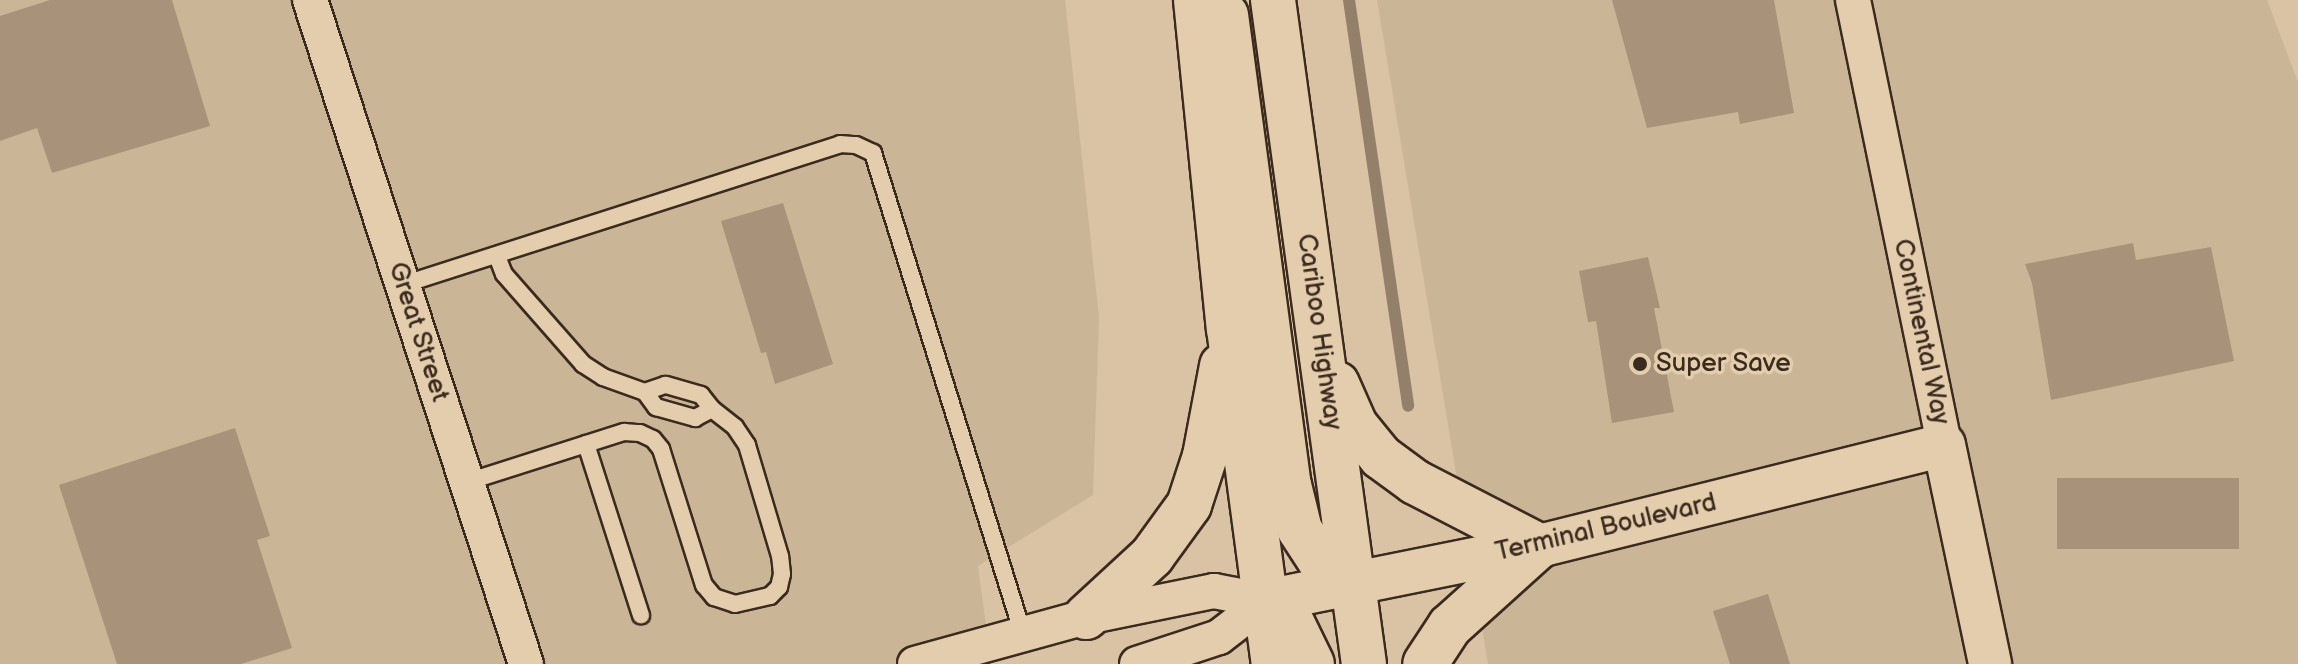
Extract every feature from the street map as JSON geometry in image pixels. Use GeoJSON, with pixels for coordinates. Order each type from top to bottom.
{"type":"FeatureCollection","features":[{"type":"Feature","properties":{"kind":"highway"},"geometry":{"type":"LineString","coordinates":[[1196,0],[1229,328],[1274,664]]}},
{"type":"Feature","properties":{"kind":"highway"},"geometry":{"type":"LineString","coordinates":[[1224,0],[1289,485],[1300,530],[1319,559],[1353,583]]}},
{"type":"Feature","properties":{"kind":"highway","name":"Cariboo Highway"},"geometry":{"type":"LineString","coordinates":[[1273,0],[1364,664]]}},
{"type":"Feature","properties":{"kind":"highway"},"geometry":{"type":"LineString","coordinates":[[1086,617],[1152,556],[1189,505],[1205,456],[1229,328]]}},
{"type":"Feature","properties":{"kind":"highway"},"geometry":{"type":"LineString","coordinates":[[1321,347],[1355,425],[1381,457],[1415,482],[1539,546],[1450,626],[1425,664]]}},
{"type":"Feature","properties":{"kind":"highway"},"geometry":{"type":"LineString","coordinates":[[1266,601],[1293,625],[1312,664]]}},
{"type":"Feature","properties":{"kind":"street","name":"Great Street"},"geometry":{"type":"LineString","coordinates":[[310,0],[526,664]]}},
{"type":"Feature","properties":{"kind":"street","name":"Continental Way"},"geometry":{"type":"LineString","coordinates":[[1853,0],[1990,664]]}},
{"type":"Feature","properties":{"kind":"street","name":"Terminal Boulevard"},"geometry":{"type":"LineString","coordinates":[[915,664],[1086,617],[1214,591],[1266,601],[1539,546],[1944,445]]}},
{"type":"Feature","properties":{"kind":"street","name":"Terminal Boulevard"},"geometry":{"type":"LineString","coordinates":[[1137,664],[1219,637],[1266,601]]}},
{"type":"Feature","properties":{"kind":"lane"},"geometry":{"type":"LineString","coordinates":[[402,285],[840,144],[856,145],[873,153],[1023,634]]}},
{"type":"Feature","properties":{"kind":"lane"},"geometry":{"type":"LineString","coordinates":[[497,256],[504,274],[583,364],[603,377],[645,392],[656,407],[695,418],[712,409]]}},
{"type":"Feature","properties":{"kind":"lane"},"geometry":{"type":"LineString","coordinates":[[467,482],[624,432],[653,439],[661,449],[704,585],[714,597],[735,604],[770,596],[779,587],[782,574],[780,556],[747,445],[735,427],[712,409],[701,395],[665,385],[645,392]]}},
{"type":"Feature","properties":{"kind":"lane"},"geometry":{"type":"LineString","coordinates":[[586,444],[641,615]]}},
{"type":"Feature","properties":{"kind":"shaded area"},"geometry":{"type":"Polygon","coordinates":[[[0,0],[1065,0],[1099,317],[1093,495],[978,566],[991,664],[0,664],[0,0]]]}},
{"type":"Feature","properties":{"kind":"shaded area"},"geometry":{"type":"Polygon","coordinates":[[[1377,0],[2267,0],[2298,82],[2298,664],[1488,664],[1377,0]]]}},
{"type":"Feature","properties":{"kind":"building"},"geometry":{"type":"Polygon","coordinates":[[[50,0],[172,0],[210,126],[52,173],[37,128],[0,141],[0,16],[50,0]]]}},
{"type":"Feature","properties":{"kind":"building"},"geometry":{"type":"Polygon","coordinates":[[[1612,0],[1774,0],[1794,113],[1740,124],[1738,112],[1647,128],[1612,0]]]}},
{"type":"Feature","properties":{"kind":"building"},"geometry":{"type":"Polygon","coordinates":[[[783,203],[833,364],[775,384],[766,352],[761,353],[721,221],[783,203]]]}},
{"type":"Feature","properties":{"kind":"building"},"geometry":{"type":"Polygon","coordinates":[[[2133,243],[2136,260],[2211,247],[2234,361],[2051,400],[2032,283],[2025,264],[2133,243]]]}},
{"type":"Feature","properties":{"kind":"building"},"geometry":{"type":"Polygon","coordinates":[[[1648,257],[1660,308],[1654,308],[1674,412],[1612,423],[1596,321],[1588,322],[1579,271],[1648,257]]]}},
{"type":"Feature","properties":{"kind":"building"},"geometry":{"type":"Polygon","coordinates":[[[235,428],[270,536],[257,540],[292,648],[241,664],[117,664],[59,485],[235,428]]]}},
{"type":"Feature","properties":{"kind":"building"},"geometry":{"type":"Polygon","coordinates":[[[2057,478],[2239,478],[2239,549],[2057,549],[2057,478]]]}},
{"type":"Feature","properties":{"kind":"building"},"geometry":{"type":"Polygon","coordinates":[[[1768,594],[1790,664],[1730,664],[1713,611],[1768,594]]]}},
{"type":"Feature","properties":{"kind":"waterway"},"geometry":{"type":"LineString","coordinates":[[1349,0],[1408,406]]}},
{"type":"Feature","properties":{"kind":"place","name":"Super Save"},"geometry":{"type":"Point","coordinates":[1640,364]}}]}
